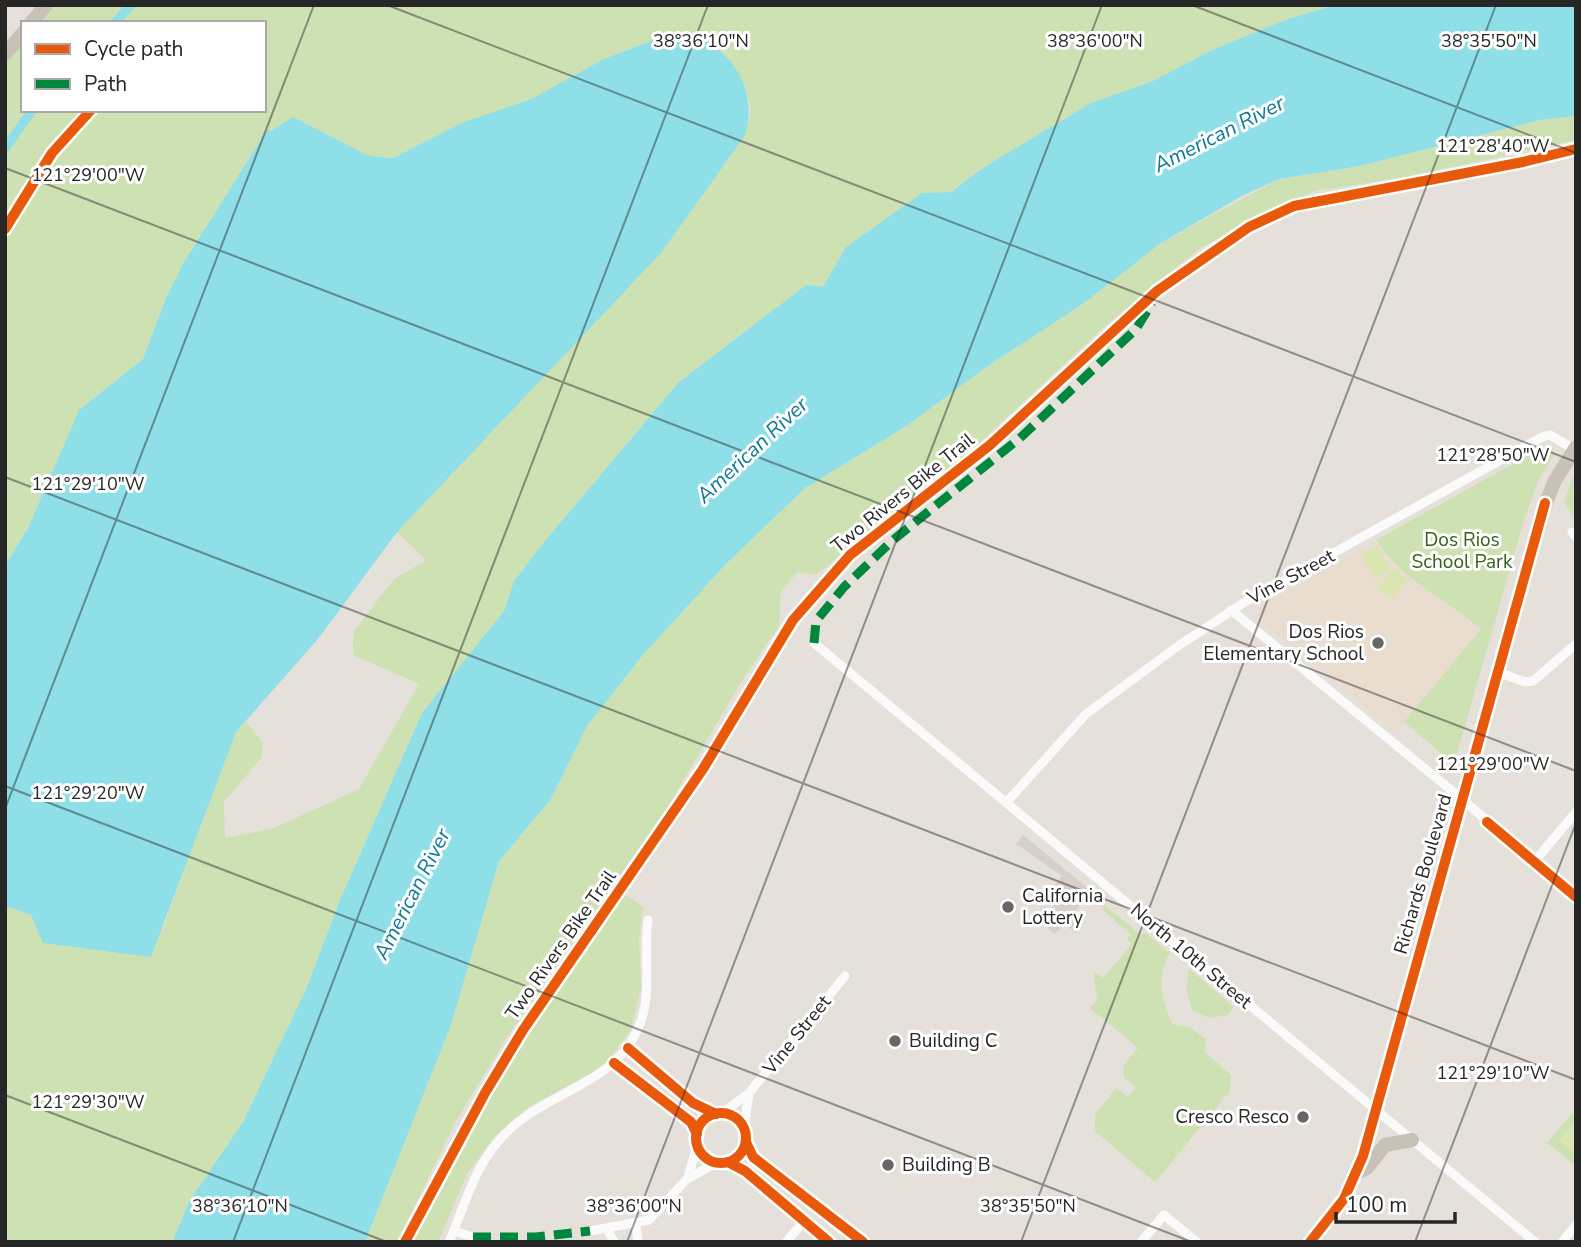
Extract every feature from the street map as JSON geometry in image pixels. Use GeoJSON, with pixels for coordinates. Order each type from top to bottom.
{"type":"FeatureCollection","features":[{"type":"Feature","properties":{"kind":"main road"},"geometry":{"type":"LineString","coordinates":[[33,21],[46,5]]}},
{"type":"Feature","properties":{"kind":"main road"},"geometry":{"type":"LineString","coordinates":[[5,54],[21,35]]}},
{"type":"Feature","properties":{"kind":"main road","name":"Richards Boulevard"},"geometry":{"type":"LineString","coordinates":[[1310,1242],[1344,1199],[1357,1173],[1545,503],[1575,448]]}},
{"type":"Feature","properties":{"kind":"main road"},"geometry":{"type":"LineString","coordinates":[[1357,1173],[1367,1168],[1385,1145],[1412,1140]]}},
{"type":"Feature","properties":{"kind":"street","name":"Vine Street"},"geometry":{"type":"LineString","coordinates":[[1006,803],[1066,734],[1098,704],[1231,610],[1542,437],[1558,438],[1575,448]]}},
{"type":"Feature","properties":{"kind":"street"},"geometry":{"type":"LineString","coordinates":[[1231,610],[1462,799],[1576,897]]}},
{"type":"Feature","properties":{"kind":"street","name":"North 10th Street"},"geometry":{"type":"LineString","coordinates":[[814,643],[1535,1242]]}},
{"type":"Feature","properties":{"kind":"street"},"geometry":{"type":"LineString","coordinates":[[1498,672],[1525,682],[1533,681],[1576,644]]}},
{"type":"Feature","properties":{"kind":"street"},"geometry":{"type":"LineString","coordinates":[[1534,862],[1576,812]]}},
{"type":"Feature","properties":{"kind":"street"},"geometry":{"type":"LineString","coordinates":[[449,1242],[473,1178],[503,1136],[530,1114],[592,1080],[628,1048],[641,1021],[646,1000],[648,920]]}},
{"type":"Feature","properties":{"kind":"street","name":"Vine Street"},"geometry":{"type":"LineString","coordinates":[[719,1114],[749,1093],[845,976]]}},
{"type":"Feature","properties":{"kind":"street"},"geometry":{"type":"LineString","coordinates":[[628,1048],[694,1102],[735,1118],[744,1128],[746,1142],[753,1157],[863,1242]]}},
{"type":"Feature","properties":{"kind":"street"},"geometry":{"type":"LineString","coordinates":[[614,1063],[691,1122],[697,1134],[697,1146],[687,1179]]}},
{"type":"Feature","properties":{"kind":"street","name":"Vine Street"},"geometry":{"type":"LineString","coordinates":[[744,1128],[749,1093]]}},
{"type":"Feature","properties":{"kind":"street"},"geometry":{"type":"LineString","coordinates":[[697,1134],[704,1121],[719,1114]]}},
{"type":"Feature","properties":{"kind":"street"},"geometry":{"type":"LineString","coordinates":[[590,1231],[649,1220],[687,1179],[716,1163],[737,1158],[746,1142]]}},
{"type":"Feature","properties":{"kind":"street"},"geometry":{"type":"LineString","coordinates":[[697,1146],[704,1157],[716,1163]]}},
{"type":"Feature","properties":{"kind":"street"},"geometry":{"type":"LineString","coordinates":[[728,1162],[745,1171],[828,1242]]}},
{"type":"Feature","properties":{"kind":"street"},"geometry":{"type":"LineString","coordinates":[[1141,1242],[1164,1215],[1198,1242]]}},
{"type":"Feature","properties":{"kind":"street"},"geometry":{"type":"LineString","coordinates":[[786,1242],[804,1221]]}},
{"type":"Feature","properties":{"kind":"street"},"geometry":{"type":"LineString","coordinates":[[636,1224],[638,1242]]}},
{"type":"Feature","properties":{"kind":"street"},"geometry":{"type":"LineString","coordinates":[[1562,1242],[1576,1225]]}},
{"type":"Feature","properties":{"kind":"street"},"geometry":{"type":"LineString","coordinates":[[607,1229],[614,1242]]}},
{"type":"Feature","properties":{"kind":"street"},"geometry":{"type":"LineString","coordinates":[[454,1231],[472,1237]]}},
{"type":"Feature","properties":{"kind":"shaded area","name":"Dos Rios Elementary School"},"geometry":{"type":"Polygon","coordinates":[[[1376,540],[1392,563],[1481,629],[1395,733],[1261,621],[1258,614],[1259,607],[1376,540]]]}},
{"type":"Feature","properties":{"kind":"shaded area"},"geometry":{"type":"Polygon","coordinates":[[[1023,835],[1091,891],[1070,917],[1082,927],[1076,933],[1065,924],[1054,934],[1047,927],[1045,916],[1040,911],[1043,906],[1049,910],[1054,905],[1045,898],[1062,876],[1016,844],[1023,835]]]}},
{"type":"Feature","properties":{"kind":"green space"},"geometry":{"type":"Polygon","coordinates":[[[48,5],[1335,5],[1288,19],[1214,49],[1153,81],[1091,103],[984,167],[950,192],[922,193],[846,247],[823,288],[806,285],[679,382],[544,542],[514,581],[504,611],[422,713],[340,900],[307,987],[243,1122],[190,1200],[172,1242],[5,1242],[5,906],[31,915],[37,924],[163,929],[216,778],[236,732],[246,721],[263,743],[262,757],[224,802],[225,838],[274,828],[359,789],[419,684],[353,655],[353,633],[393,580],[426,560],[397,532],[593,324],[727,161],[748,124],[750,104],[742,83],[648,42],[604,59],[531,99],[464,122],[393,158],[369,156],[267,130],[184,262],[166,298],[143,359],[79,410],[28,528],[5,566],[5,56],[21,37],[21,112],[266,112],[266,21],[35,21],[48,5]]]}},
{"type":"Feature","properties":{"kind":"green space"},"geometry":{"type":"Polygon","coordinates":[[[1576,116],[1576,140],[1406,177],[1315,191],[1200,248],[1102,329],[975,447],[816,575],[798,572],[781,591],[779,626],[740,684],[669,805],[507,1037],[456,1121],[397,1242],[365,1242],[451,1025],[499,861],[551,799],[587,726],[642,656],[724,566],[805,488],[908,425],[985,368],[1084,303],[1161,243],[1279,179],[1360,166],[1540,120],[1576,116]]]}},
{"type":"Feature","properties":{"kind":"green space","name":"Dos Rios School Park"},"geometry":{"type":"Polygon","coordinates":[[[1547,445],[1555,453],[1539,479],[1525,517],[1454,764],[1404,722],[1481,629],[1398,567],[1376,540],[1547,445]]]}},
{"type":"Feature","properties":{"kind":"green space"},"geometry":{"type":"Polygon","coordinates":[[[1573,476],[1576,478],[1576,520],[1564,503],[1573,476]]]}},
{"type":"Feature","properties":{"kind":"green space"},"geometry":{"type":"Polygon","coordinates":[[[1377,546],[1391,570],[1374,579],[1362,555],[1377,546]]]}},
{"type":"Feature","properties":{"kind":"green space"},"geometry":{"type":"Polygon","coordinates":[[[1394,568],[1408,580],[1391,600],[1377,588],[1394,568]]]}},
{"type":"Feature","properties":{"kind":"green space"},"geometry":{"type":"Polygon","coordinates":[[[623,893],[643,907],[639,939],[641,988],[631,1030],[603,1067],[530,1106],[495,1136],[467,1174],[438,1242],[410,1242],[514,1052],[623,893]]]}},
{"type":"Feature","properties":{"kind":"green space"},"geometry":{"type":"Polygon","coordinates":[[[1105,905],[1141,935],[1145,933],[1170,953],[1165,961],[1161,979],[1165,1006],[1172,1024],[1190,1027],[1206,1040],[1205,1052],[1231,1075],[1230,1091],[1155,1182],[1095,1131],[1095,1115],[1116,1088],[1128,1097],[1136,1087],[1124,1078],[1123,1066],[1138,1048],[1090,1008],[1097,1000],[1093,971],[1103,978],[1132,944],[1127,939],[1130,934],[1102,909],[1105,905]]]}},
{"type":"Feature","properties":{"kind":"green space"},"geometry":{"type":"Polygon","coordinates":[[[1189,969],[1234,1007],[1228,1015],[1209,1018],[1192,1010],[1186,989],[1189,969]]]}},
{"type":"Feature","properties":{"kind":"green space"},"geometry":{"type":"Polygon","coordinates":[[[1576,1109],[1576,1166],[1547,1143],[1576,1109]]]}},
{"type":"Feature","properties":{"kind":"green space"},"geometry":{"type":"Polygon","coordinates":[[[1573,1124],[1576,1126],[1576,1155],[1559,1141],[1573,1124]]]}},
{"type":"Feature","properties":{"kind":"water","name":"American River"},"geometry":{"type":"Polygon","coordinates":[[[1335,5],[1576,5],[1576,116],[1540,120],[1360,166],[1279,179],[1242,196],[1161,243],[1084,303],[985,368],[908,425],[805,488],[724,566],[642,656],[587,726],[551,799],[499,861],[451,1025],[365,1242],[172,1242],[190,1200],[243,1122],[307,987],[340,900],[422,713],[504,611],[514,581],[544,542],[679,382],[806,285],[823,287],[846,247],[922,193],[951,192],[984,167],[1091,103],[1153,81],[1214,49],[1288,19],[1335,5]]]}},
{"type":"Feature","properties":{"kind":"water"},"geometry":{"type":"Polygon","coordinates":[[[684,33],[716,48],[738,72],[748,103],[744,137],[661,253],[397,532],[318,639],[236,732],[151,957],[43,943],[31,915],[5,906],[5,566],[28,528],[79,410],[143,359],[166,298],[184,262],[267,130],[271,131],[293,117],[369,156],[393,158],[464,122],[531,99],[604,59],[669,34],[684,33]]]}},
{"type":"Feature","properties":{"kind":"waterway"},"geometry":{"type":"LineString","coordinates":[[116,21],[131,5]]}},
{"type":"Feature","properties":{"kind":"waterway"},"geometry":{"type":"LineString","coordinates":[[5,149],[31,112]]}},
{"type":"Feature","properties":{"kind":"marked path"},"geometry":{"type":"LineString","coordinates":[[814,643],[816,621],[844,587],[893,540],[1020,438],[1136,329],[1152,303]]}},
{"type":"Feature","properties":{"kind":"marked path"},"geometry":{"type":"LineString","coordinates":[[473,1237],[536,1237],[590,1231]]}},
{"type":"Feature","properties":{"kind":"cycle path"},"geometry":{"type":"LineString","coordinates":[[5,229],[52,153],[89,112]]}},
{"type":"Feature","properties":{"kind":"cycle path","name":"Two Rivers Bike Trail"},"geometry":{"type":"LineString","coordinates":[[405,1242],[485,1093],[523,1030],[703,769],[793,620],[850,555],[990,445],[1157,291],[1249,227],[1294,206],[1523,162],[1576,149]]}},
{"type":"Feature","properties":{"kind":"cycle path"},"geometry":{"type":"LineString","coordinates":[[1310,1242],[1344,1199],[1363,1156],[1545,503]]}},
{"type":"Feature","properties":{"kind":"cycle path"},"geometry":{"type":"LineString","coordinates":[[1487,822],[1576,897]]}},
{"type":"Feature","properties":{"kind":"cycle path"},"geometry":{"type":"LineString","coordinates":[[628,1048],[693,1103],[716,1114]]}},
{"type":"Feature","properties":{"kind":"cycle path"},"geometry":{"type":"LineString","coordinates":[[614,1063],[691,1122],[697,1134]]}},
{"type":"Feature","properties":{"kind":"cycle path"},"geometry":{"type":"LineString","coordinates":[[721,1113],[738,1121],[746,1138],[738,1155],[721,1163],[704,1155],[696,1138],[704,1121],[721,1113]]}},
{"type":"Feature","properties":{"kind":"cycle path"},"geometry":{"type":"LineString","coordinates":[[746,1142],[753,1157],[863,1242]]}},
{"type":"Feature","properties":{"kind":"cycle path"},"geometry":{"type":"LineString","coordinates":[[728,1162],[745,1171],[829,1242]]}},
{"type":"Feature","properties":{"kind":"place","name":"Dos Rios Elementary School"},"geometry":{"type":"Point","coordinates":[1378,643]}},
{"type":"Feature","properties":{"kind":"place","name":"California Lottery"},"geometry":{"type":"Point","coordinates":[1008,907]}},
{"type":"Feature","properties":{"kind":"place","name":"Building C"},"geometry":{"type":"Point","coordinates":[895,1041]}},
{"type":"Feature","properties":{"kind":"place","name":"Cresco Resco"},"geometry":{"type":"Point","coordinates":[1303,1117]}},
{"type":"Feature","properties":{"kind":"place","name":"Building B"},"geometry":{"type":"Point","coordinates":[888,1165]}}]}
